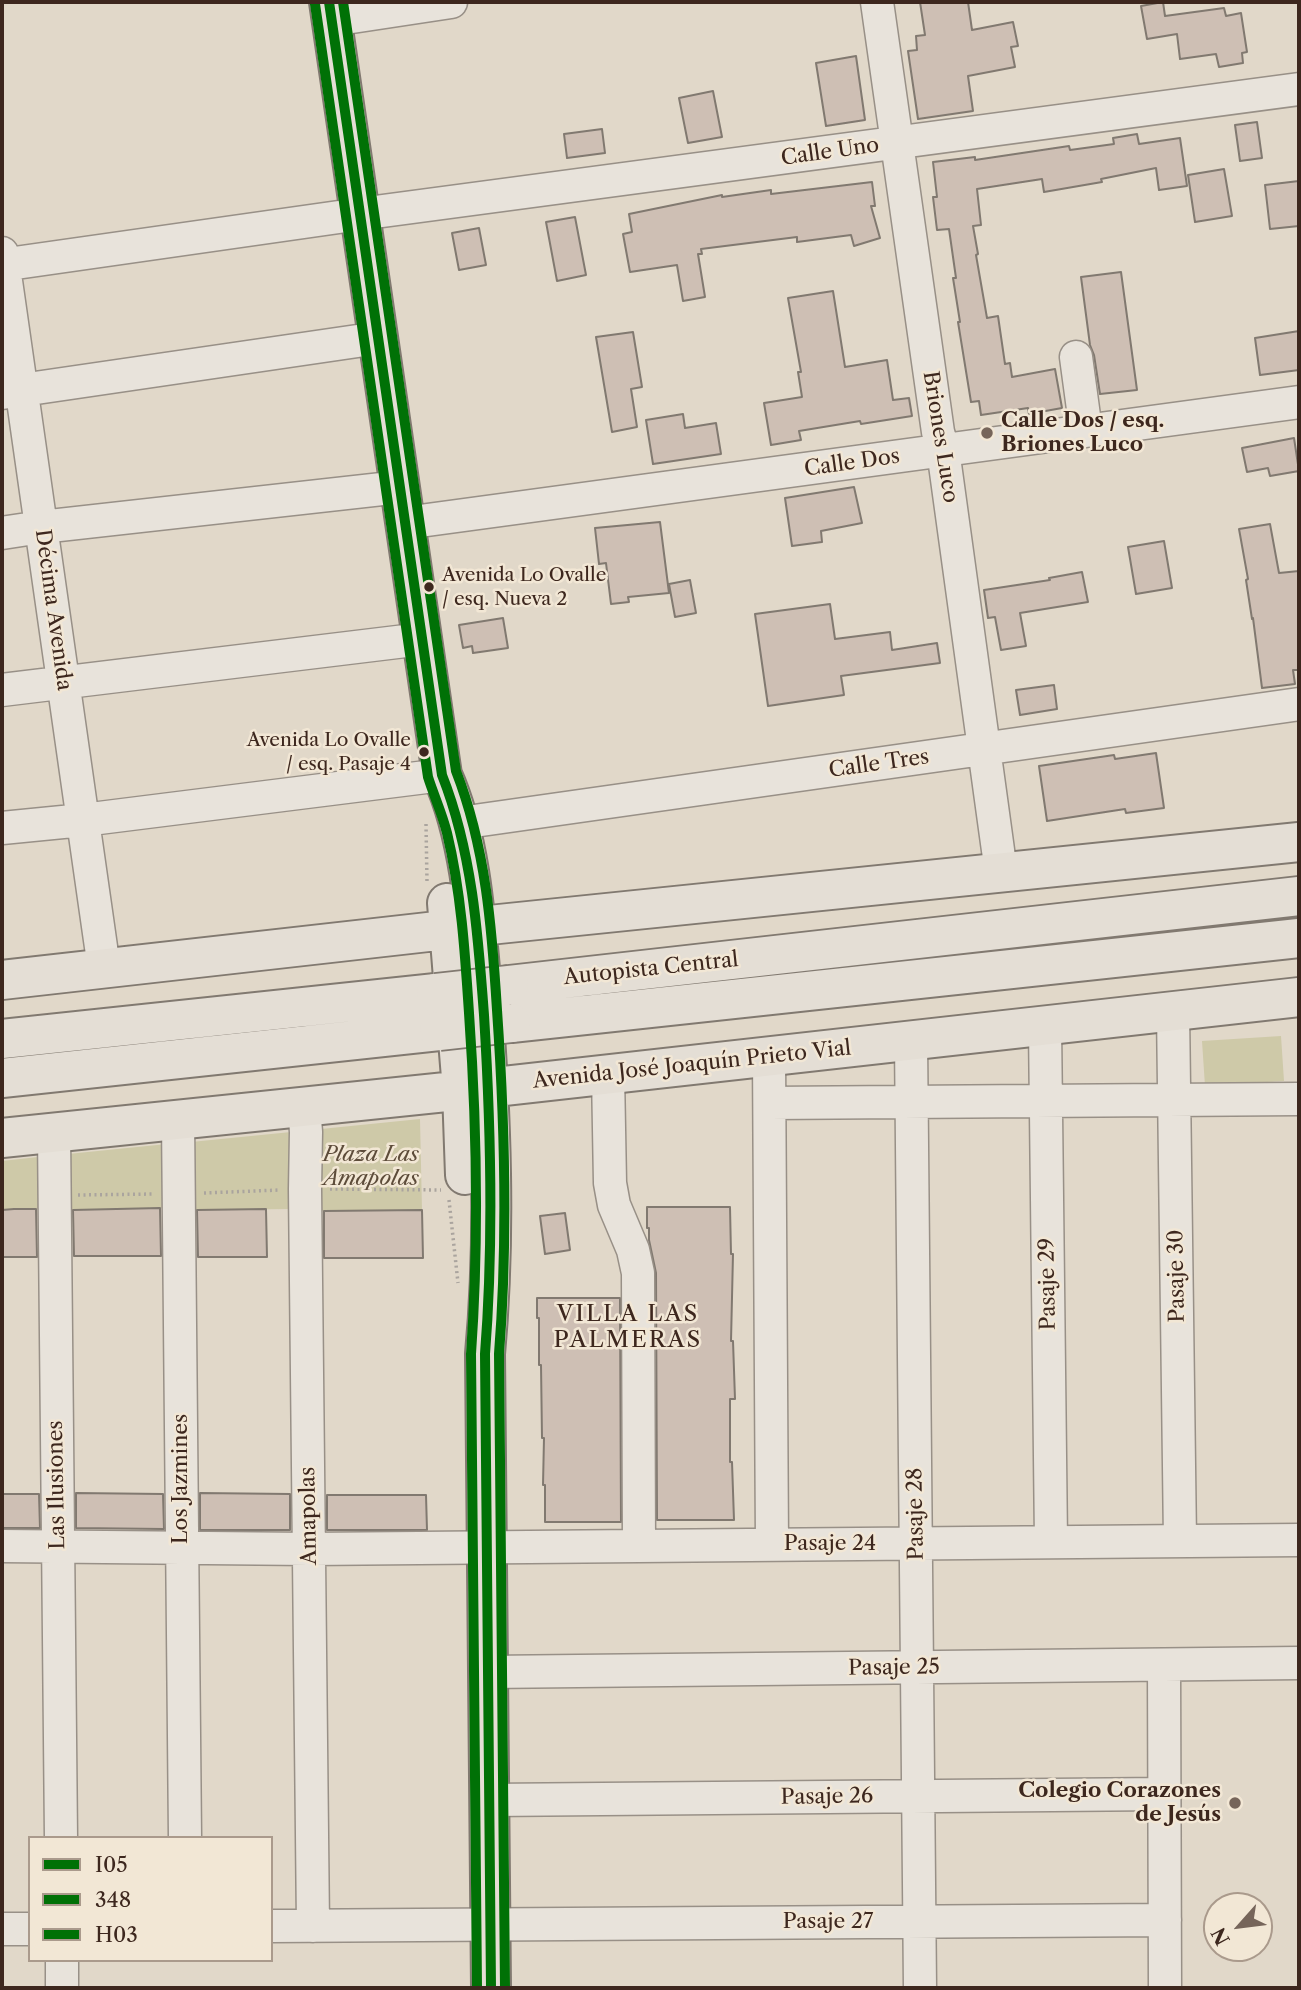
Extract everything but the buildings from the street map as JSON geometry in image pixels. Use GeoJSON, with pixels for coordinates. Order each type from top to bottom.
{"type":"FeatureCollection","features":[{"type":"Feature","properties":{"kind":"main road"},"geometry":{"type":"LineString","coordinates":[[331,11],[422,639],[439,816],[463,928]]}},
{"type":"Feature","properties":{"kind":"main road"},"geometry":{"type":"LineString","coordinates":[[437,776],[452,798],[460,823],[463,928],[475,1089],[468,1228],[485,1354],[491,1988]]}},
{"type":"Feature","properties":{"kind":"main road"},"geometry":{"type":"LineString","coordinates":[[2,980],[463,928],[1299,842]]}},
{"type":"Feature","properties":{"kind":"main road","name":"Autopista Central"},"geometry":{"type":"LineString","coordinates":[[2,1039],[1299,896]]}},
{"type":"Feature","properties":{"kind":"main road","name":"Autopista Central"},"geometry":{"type":"LineString","coordinates":[[2,1078],[1299,938]]}},
{"type":"Feature","properties":{"kind":"main road","name":"Avenida José Joaquín Prieto Vial"},"geometry":{"type":"LineString","coordinates":[[2,1139],[1299,997]]}},
{"type":"Feature","properties":{"kind":"street"},"geometry":{"type":"LineString","coordinates":[[331,11],[451,2]]}},
{"type":"Feature","properties":{"kind":"street","name":"Briones Luco"},"geometry":{"type":"LineString","coordinates":[[877,2],[936,419],[943,450],[1001,872]]}},
{"type":"Feature","properties":{"kind":"street","name":"Calle Uno"},"geometry":{"type":"LineString","coordinates":[[3,261],[1299,89]]}},
{"type":"Feature","properties":{"kind":"street","name":"Décima Avenida"},"geometry":{"type":"LineString","coordinates":[[3,261],[12,392],[41,527],[104,968]]}},
{"type":"Feature","properties":{"kind":"street"},"geometry":{"type":"LineString","coordinates":[[12,392],[378,338]]}},
{"type":"Feature","properties":{"kind":"street"},"geometry":{"type":"LineString","coordinates":[[1076,357],[1086,431]]}},
{"type":"Feature","properties":{"kind":"street","name":"Calle Dos"},"geometry":{"type":"LineString","coordinates":[[2,533],[41,527],[403,505],[943,450],[1299,402]]}},
{"type":"Feature","properties":{"kind":"street"},"geometry":{"type":"LineString","coordinates":[[2,690],[422,639]]}},
{"type":"Feature","properties":{"kind":"street","name":"Calle Tres"},"geometry":{"type":"LineString","coordinates":[[460,823],[1299,704]]}},
{"type":"Feature","properties":{"kind":"street"},"geometry":{"type":"LineString","coordinates":[[2,828],[437,776]]}},
{"type":"Feature","properties":{"kind":"street","name":"Pasaje 30"},"geometry":{"type":"LineString","coordinates":[[1173,1011],[1180,1541]]}},
{"type":"Feature","properties":{"kind":"street","name":"Pasaje 29"},"geometry":{"type":"LineString","coordinates":[[1045,1026],[1051,1542]]}},
{"type":"Feature","properties":{"kind":"street","name":"Pasaje 28"},"geometry":{"type":"LineString","coordinates":[[911,1040],[920,1988]]}},
{"type":"Feature","properties":{"kind":"street"},"geometry":{"type":"LineString","coordinates":[[769,1056],[772,1544]]}},
{"type":"Feature","properties":{"kind":"street"},"geometry":{"type":"LineString","coordinates":[[608,1074],[610,1183],[614,1205],[633,1250],[638,1273],[639,1545]]}},
{"type":"Feature","properties":{"kind":"street"},"geometry":{"type":"LineString","coordinates":[[770,1103],[1299,1099]]}},
{"type":"Feature","properties":{"kind":"street","name":"Amapolas"},"geometry":{"type":"LineString","coordinates":[[304,1106],[313,1926]]}},
{"type":"Feature","properties":{"kind":"street","name":"Los Jazmines"},"geometry":{"type":"LineString","coordinates":[[178,1119],[185,1836]]}},
{"type":"Feature","properties":{"kind":"street","name":"Las Ilusiones"},"geometry":{"type":"LineString","coordinates":[[54,1133],[61,1836]]}},
{"type":"Feature","properties":{"kind":"street","name":"Pasaje 24"},"geometry":{"type":"LineString","coordinates":[[2,1546],[309,1549],[1299,1540]]}},
{"type":"Feature","properties":{"kind":"street","name":"Pasaje 25"},"geometry":{"type":"LineString","coordinates":[[488,1672],[1299,1663]]}},
{"type":"Feature","properties":{"kind":"street"},"geometry":{"type":"LineString","coordinates":[[1164,1665],[1165,1988]]}},
{"type":"Feature","properties":{"kind":"street","name":"Pasaje 26"},"geometry":{"type":"LineString","coordinates":[[490,1800],[1164,1794]]}},
{"type":"Feature","properties":{"kind":"street","name":"Pasaje 27"},"geometry":{"type":"LineString","coordinates":[[273,1926],[1165,1920]]}},
{"type":"Feature","properties":{"kind":"street"},"geometry":{"type":"LineString","coordinates":[[2,1929],[28,1929]]}},
{"type":"Feature","properties":{"kind":"street"},"geometry":{"type":"LineString","coordinates":[[62,1962],[62,1988]]}},
{"type":"Feature","properties":{"kind":"path"},"geometry":{"type":"LineString","coordinates":[[428,889],[426,834],[437,776]]}},
{"type":"Feature","properties":{"kind":"green space"},"geometry":{"type":"Polygon","coordinates":[[[1281,1036],[1284,1081],[1205,1086],[1202,1041],[1281,1036]]]}},
{"type":"Feature","properties":{"kind":"green space","name":"Plaza Las Amapolas"},"geometry":{"type":"Polygon","coordinates":[[[420,1119],[422,1210],[319,1211],[321,1129],[420,1119]]]}},
{"type":"Feature","properties":{"kind":"green space","name":"Plaza Las Amapolas"},"geometry":{"type":"Polygon","coordinates":[[[291,1132],[293,1209],[190,1210],[191,1142],[291,1132]]]}},
{"type":"Feature","properties":{"kind":"green space"},"geometry":{"type":"Polygon","coordinates":[[[167,1144],[168,1208],[65,1210],[68,1154],[167,1144]]]}},
{"type":"Feature","properties":{"kind":"green space"},"geometry":{"type":"Polygon","coordinates":[[[38,1157],[41,1209],[2,1210],[2,1161],[38,1157]]]}},
{"type":"Feature","properties":{"kind":"transit line","name":"I05"},"geometry":{"type":"LineString","coordinates":[[329,2],[442,775],[467,863],[482,984],[490,1184],[490,1269],[485,1354],[491,1988]]}},
{"type":"Feature","properties":{"kind":"transit line","name":"H03"},"geometry":{"type":"LineString","coordinates":[[343,2],[456,771],[481,859],[493,949],[504,1182],[504,1268],[499,1354],[505,1988]]}},
{"type":"Feature","properties":{"kind":"transit line","name":"348"},"geometry":{"type":"LineString","coordinates":[[315,4],[428,777],[452,855],[466,967],[476,1184],[471,1354],[477,1988]]}},
{"type":"Feature","properties":{"kind":"place","name":"Calle Dos / esq. Briones Luco"},"geometry":{"type":"Point","coordinates":[987,433]}},
{"type":"Feature","properties":{"kind":"place","name":"Avenida Lo Ovalle / esq. Nueva 2"},"geometry":{"type":"Point","coordinates":[429,587]}},
{"type":"Feature","properties":{"kind":"place","name":"Avenida Lo Ovalle / esq. Pasaje 4"},"geometry":{"type":"Point","coordinates":[424,752]}},
{"type":"Feature","properties":{"kind":"place","name":"Colegio Corazones de Jesús"},"geometry":{"type":"Point","coordinates":[1235,1803]}},
{"type":"Feature","properties":{"kind":"district","name":"VILLA LAS PALMERAS"},"geometry":{"type":"Point","coordinates":[628,1327]}}]}
